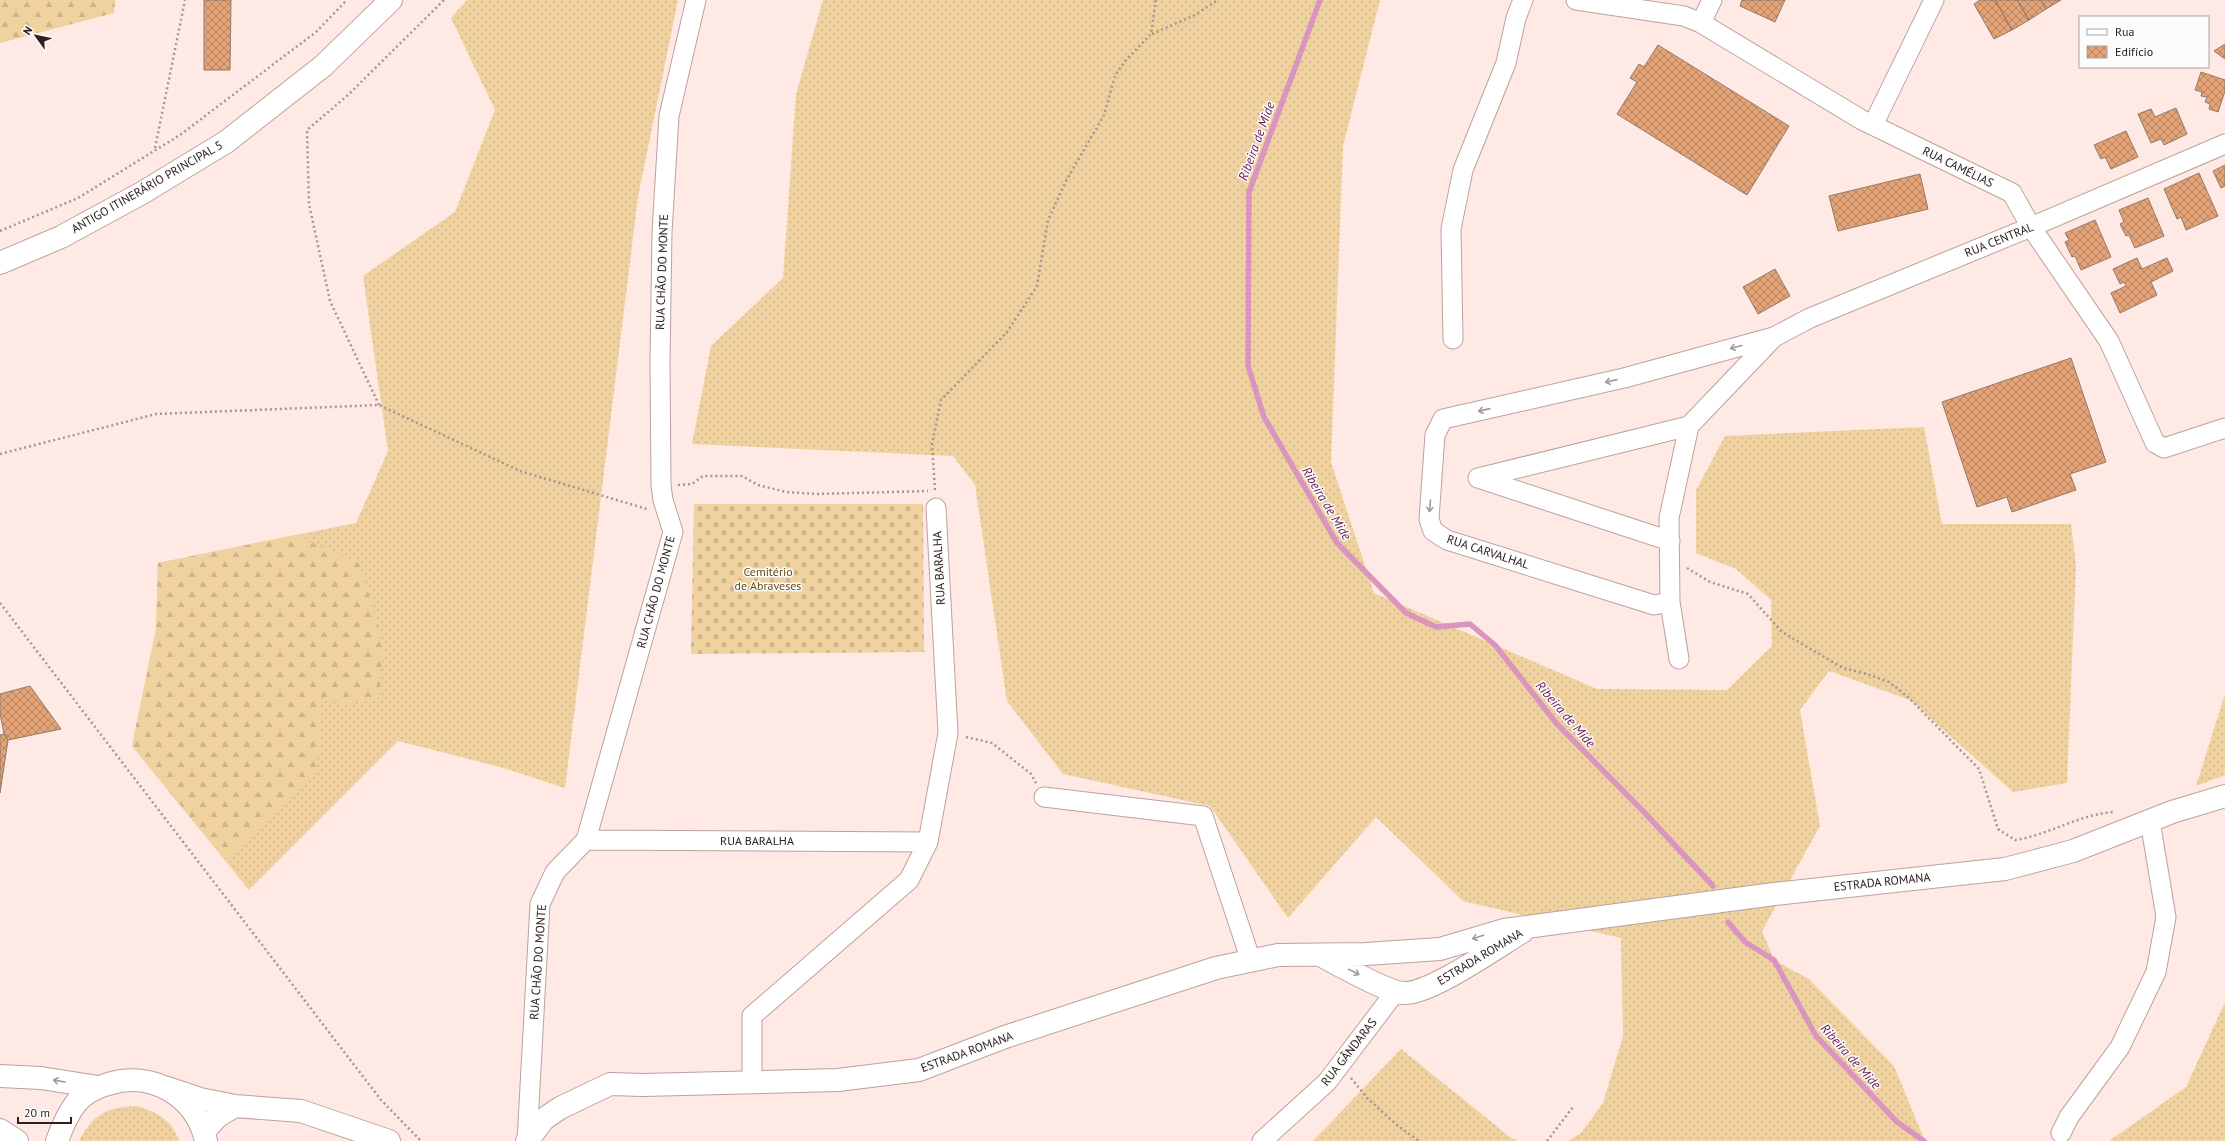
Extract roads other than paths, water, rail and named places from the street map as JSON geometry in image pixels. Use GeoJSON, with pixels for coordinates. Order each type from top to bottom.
{"type":"FeatureCollection","features":[{"type":"Feature","properties":{"kind":"main road","name":"ANTIGO ITINERÁRIO PRINCIPAL 5"},"geometry":{"type":"LineString","coordinates":[[0,263],[68,233],[142,193],[226,142],[324,66],[392,0]]}},
{"type":"Feature","properties":{"kind":"main road","name":"ESTRADA ROMANA"},"geometry":{"type":"LineString","coordinates":[[527,1141],[544,1119],[560,1108],[610,1084],[838,1080],[919,1070],[1005,1037],[1216,968],[1278,955],[1320,955],[1440,949],[1486,934],[1530,927],[1774,894],[2005,869],[2073,851],[2150,821],[2225,796]]}},
{"type":"Feature","properties":{"kind":"main road","name":"ESTRADA ROMANA"},"geometry":{"type":"LineString","coordinates":[[1320,955],[1382,986],[1403,993],[1436,984],[1530,927]]}},
{"type":"Feature","properties":{"kind":"main road"},"geometry":{"type":"LineString","coordinates":[[0,1076],[41,1078],[98,1087]]}},
{"type":"Feature","properties":{"kind":"main road"},"geometry":{"type":"LineString","coordinates":[[57,1141],[63,1122],[77,1102],[98,1087],[120,1080],[144,1080],[200,1099],[235,1106],[300,1111],[389,1141]]}},
{"type":"Feature","properties":{"kind":"main road"},"geometry":{"type":"LineString","coordinates":[[167,1088],[183,1098],[195,1113],[205,1136]]}},
{"type":"Feature","properties":{"kind":"main road"},"geometry":{"type":"LineString","coordinates":[[205,1136],[218,1116],[235,1106]]}},
{"type":"Feature","properties":{"kind":"main road"},"geometry":{"type":"LineString","coordinates":[[0,1130],[17,1141]]}},
{"type":"Feature","properties":{"kind":"street","name":"RUA CHÃO DO MONTE"},"geometry":{"type":"LineString","coordinates":[[527,1141],[540,904],[555,872],[586,840],[665,566],[673,532],[663,500],[662,485],[660,362],[662,232],[669,116],[696,0]]}},
{"type":"Feature","properties":{"kind":"street"},"geometry":{"type":"LineString","coordinates":[[1453,339],[1450,229],[1463,170],[1506,63],[1516,18],[1523,0]]}},
{"type":"Feature","properties":{"kind":"street","name":"RUA CAMÉLIAS"},"geometry":{"type":"LineString","coordinates":[[1576,0],[1684,16],[1701,23],[1873,125],[2012,193],[2031,227],[2109,341],[2155,442],[2164,448],[2225,428]]}},
{"type":"Feature","properties":{"kind":"street"},"geometry":{"type":"LineString","coordinates":[[1701,23],[1712,0]]}},
{"type":"Feature","properties":{"kind":"street"},"geometry":{"type":"LineString","coordinates":[[1873,125],[1934,0]]}},
{"type":"Feature","properties":{"kind":"street","name":"RUA CENTRAL"},"geometry":{"type":"LineString","coordinates":[[1774,337],[1810,318],[2031,227],[2225,144]]}},
{"type":"Feature","properties":{"kind":"street"},"geometry":{"type":"LineString","coordinates":[[1679,659],[1670,602],[1668,560],[1670,541],[1669,518],[1689,426],[1774,337]]}},
{"type":"Feature","properties":{"kind":"street","name":"RUA CARVALHAL"},"geometry":{"type":"LineString","coordinates":[[1670,602],[1654,605],[1447,540],[1433,531],[1429,519],[1435,435],[1443,419],[1624,378],[1774,337]]}},
{"type":"Feature","properties":{"kind":"street"},"geometry":{"type":"LineString","coordinates":[[1670,541],[1478,478],[1689,426]]}},
{"type":"Feature","properties":{"kind":"street","name":"RUA BARALHA"},"geometry":{"type":"LineString","coordinates":[[752,1082],[752,1016],[908,880],[928,842],[948,733],[936,499]]}},
{"type":"Feature","properties":{"kind":"street"},"geometry":{"type":"LineString","coordinates":[[1044,797],[1202,816],[1251,961]]}},
{"type":"Feature","properties":{"kind":"street"},"geometry":{"type":"LineString","coordinates":[[2062,1133],[2069,1117],[2120,1047],[2156,972],[2166,917],[2150,821]]}},
{"type":"Feature","properties":{"kind":"street","name":"RUA BARALHA"},"geometry":{"type":"LineString","coordinates":[[586,840],[928,842]]}},
{"type":"Feature","properties":{"kind":"street","name":"RUA GÂNDARAS"},"geometry":{"type":"LineString","coordinates":[[1262,1141],[1327,1082],[1396,991]]}},
{"type":"Feature","properties":{"kind":"waterway","name":"Ribeira de Mide"},"geometry":{"type":"LineString","coordinates":[[1320,0],[1249,192],[1248,366],[1264,417],[1337,543],[1406,613],[1436,627],[1470,624],[1495,645],[1557,724],[1643,811],[1713,886]]}},
{"type":"Feature","properties":{"kind":"waterway","name":"Ribeira de Mide"},"geometry":{"type":"LineString","coordinates":[[1728,922],[1745,942],[1774,960],[1816,1036],[1897,1122],[1924,1141]]}},
{"type":"Feature","properties":{"kind":"park label","name":"Cemitério de Abraveses"},"geometry":{"type":"Point","coordinates":[768,579]}}]}
